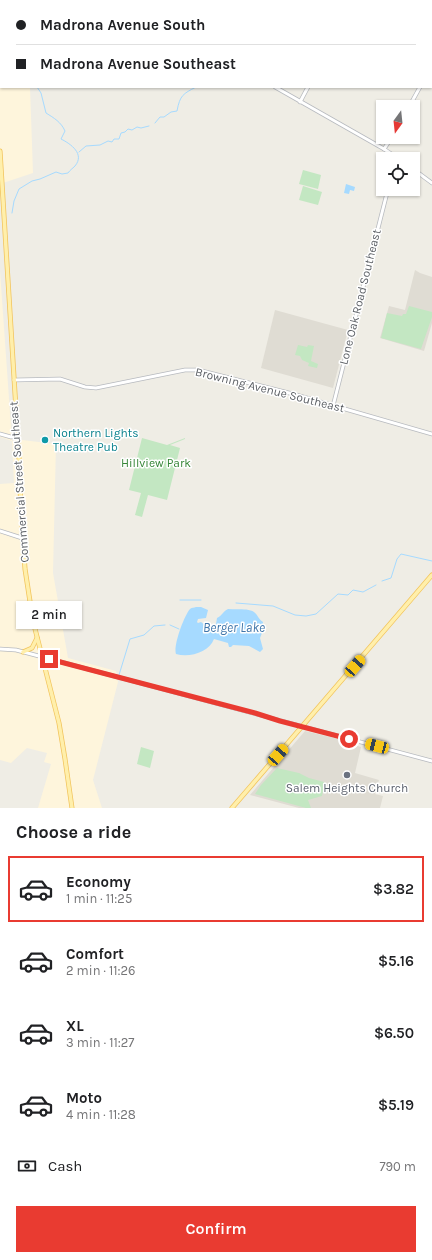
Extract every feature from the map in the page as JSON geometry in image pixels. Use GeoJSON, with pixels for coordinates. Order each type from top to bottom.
{"type":"FeatureCollection","features":[{"type":"Feature","properties":{"kind":"main road","name":"Commercial Street Southeast"},"geometry":{"type":"LineString","coordinates":[[0,151],[22,538],[26,580],[41,656],[59,723],[72,808]]}},
{"type":"Feature","properties":{"kind":"main road"},"geometry":{"type":"LineString","coordinates":[[232,808],[432,575]]}},
{"type":"Feature","properties":{"kind":"main road"},"geometry":{"type":"LineString","coordinates":[[23,652],[32,648],[37,638]]}},
{"type":"Feature","properties":{"kind":"street"},"geometry":{"type":"LineString","coordinates":[[277,88],[388,152]]}},
{"type":"Feature","properties":{"kind":"street"},"geometry":{"type":"LineString","coordinates":[[300,102],[307,88]]}},
{"type":"Feature","properties":{"kind":"street"},"geometry":{"type":"LineString","coordinates":[[413,100],[419,88]]}},
{"type":"Feature","properties":{"kind":"street"},"geometry":{"type":"LineString","coordinates":[[384,149],[387,144]]}},
{"type":"Feature","properties":{"kind":"street"},"geometry":{"type":"LineString","coordinates":[[420,174],[432,183]]}},
{"type":"Feature","properties":{"kind":"street","name":"Lone Oak Road Southeast"},"geometry":{"type":"LineString","coordinates":[[333,406],[386,196]]}},
{"type":"Feature","properties":{"kind":"street","name":"Browning Avenue Southeast"},"geometry":{"type":"LineString","coordinates":[[13,380],[60,379],[85,387],[96,388],[185,370],[198,370],[432,434]]}},
{"type":"Feature","properties":{"kind":"street"},"geometry":{"type":"LineString","coordinates":[[0,434],[10,437],[17,436]]}},
{"type":"Feature","properties":{"kind":"street"},"geometry":{"type":"LineString","coordinates":[[0,531],[22,538]]}},
{"type":"Feature","properties":{"kind":"street"},"geometry":{"type":"LineString","coordinates":[[0,649],[41,656],[432,761]]}},
{"type":"Feature","properties":{"kind":"shaded area"},"geometry":{"type":"Polygon","coordinates":[[[0,88],[30,88],[33,173],[0,184],[0,88]]]}},
{"type":"Feature","properties":{"kind":"shaded area"},"geometry":{"type":"Polygon","coordinates":[[[415,270],[432,277],[432,323],[424,351],[380,338],[389,306],[405,310],[415,270]]]}},
{"type":"Feature","properties":{"kind":"shaded area"},"geometry":{"type":"Polygon","coordinates":[[[0,271],[12,441],[0,437],[0,271]]]}},
{"type":"Feature","properties":{"kind":"shaded area"},"geometry":{"type":"Polygon","coordinates":[[[275,310],[348,330],[333,388],[261,368],[275,310]]]}},
{"type":"Feature","properties":{"kind":"shaded area"},"geometry":{"type":"Polygon","coordinates":[[[22,440],[56,444],[53,573],[68,658],[116,671],[118,682],[93,780],[102,808],[38,808],[51,764],[44,762],[47,753],[27,748],[11,763],[0,760],[0,484],[14,483],[12,441],[22,440]]]}},
{"type":"Feature","properties":{"kind":"shaded area"},"geometry":{"type":"Polygon","coordinates":[[[305,731],[347,741],[347,743],[361,747],[355,773],[379,780],[375,794],[383,796],[380,808],[299,808],[250,795],[305,731]]]}},
{"type":"Feature","properties":{"kind":"green space"},"geometry":{"type":"Polygon","coordinates":[[[303,170],[321,175],[318,189],[299,184],[303,170]]]}},
{"type":"Feature","properties":{"kind":"green space"},"geometry":{"type":"Polygon","coordinates":[[[303,186],[322,192],[318,205],[299,200],[303,186]]]}},
{"type":"Feature","properties":{"kind":"green space"},"geometry":{"type":"Polygon","coordinates":[[[409,306],[432,312],[432,317],[421,349],[381,338],[387,313],[402,316],[403,314],[406,314],[409,306]]]}},
{"type":"Feature","properties":{"kind":"green space"},"geometry":{"type":"Polygon","coordinates":[[[298,345],[307,347],[308,345],[314,346],[311,361],[318,364],[317,368],[308,366],[309,363],[302,360],[300,356],[295,355],[298,345]]]}},
{"type":"Feature","properties":{"kind":"green space","name":"Hillview Park"},"geometry":{"type":"Polygon","coordinates":[[[142,438],[167,445],[185,439],[170,445],[180,448],[167,500],[148,495],[142,517],[135,515],[141,493],[129,490],[142,438]]]}},
{"type":"Feature","properties":{"kind":"green space"},"geometry":{"type":"Polygon","coordinates":[[[141,747],[154,751],[150,768],[137,764],[141,747]]]}},
{"type":"Feature","properties":{"kind":"green space"},"geometry":{"type":"Polygon","coordinates":[[[277,768],[299,773],[309,778],[324,782],[322,796],[308,800],[311,808],[306,808],[255,794],[261,785],[277,768]]]}},
{"type":"Feature","properties":{"kind":"water"},"geometry":{"type":"Polygon","coordinates":[[[346,184],[355,187],[354,191],[350,190],[349,194],[344,193],[346,184]]]}},
{"type":"Feature","properties":{"kind":"water","name":"Berger Lake"},"geometry":{"type":"Polygon","coordinates":[[[201,607],[208,610],[206,618],[198,619],[197,622],[208,625],[216,624],[217,618],[228,609],[254,612],[263,622],[260,630],[262,633],[260,638],[263,649],[260,652],[249,646],[233,645],[229,647],[228,643],[214,639],[212,644],[198,653],[187,655],[176,654],[176,645],[182,624],[190,609],[201,607]]]}},
{"type":"Feature","properties":{"kind":"waterway"},"geometry":{"type":"LineString","coordinates":[[12,213],[14,201],[19,189],[32,181],[56,172],[62,174],[68,173],[78,162],[78,154],[76,150],[61,139],[65,131],[57,120],[46,113],[41,93],[38,88]]}},
{"type":"Feature","properties":{"kind":"waterway"},"geometry":{"type":"LineString","coordinates":[[155,123],[160,117],[164,117],[171,112],[177,111],[181,98],[188,91],[194,88]]}},
{"type":"Feature","properties":{"kind":"waterway"},"geometry":{"type":"LineString","coordinates":[[79,152],[86,146],[100,145],[108,141],[112,142],[114,139],[119,139],[121,133],[128,129],[132,130],[137,127],[141,128],[149,126]]}},
{"type":"Feature","properties":{"kind":"waterway"},"geometry":{"type":"LineString","coordinates":[[382,581],[391,578],[397,559],[401,554],[432,561]]}},
{"type":"Feature","properties":{"kind":"waterway"},"geometry":{"type":"LineString","coordinates":[[236,603],[273,606],[295,615],[306,616],[316,614],[338,594],[348,595],[353,590],[363,592],[376,585]]}},
{"type":"Feature","properties":{"kind":"waterway"},"geometry":{"type":"LineString","coordinates":[[180,600],[201,600]]}},
{"type":"Feature","properties":{"kind":"waterway"},"geometry":{"type":"LineString","coordinates":[[119,675],[130,639],[144,635],[154,626],[165,625]]}},
{"type":"Feature","properties":{"kind":"waterway"},"geometry":{"type":"LineString","coordinates":[[170,625],[179,629]]}},
{"type":"Feature","properties":{"kind":"place","name":"Northern Lights Theatre Pub"},"geometry":{"type":"Point","coordinates":[45,440]}},
{"type":"Feature","properties":{"kind":"place","name":"Salem Heights Church"},"geometry":{"type":"Point","coordinates":[347,775]}},
{"type":"Feature","properties":{"kind":"route"},"geometry":{"type":"LineString","coordinates":[[49,659],[349,739]]}}]}
